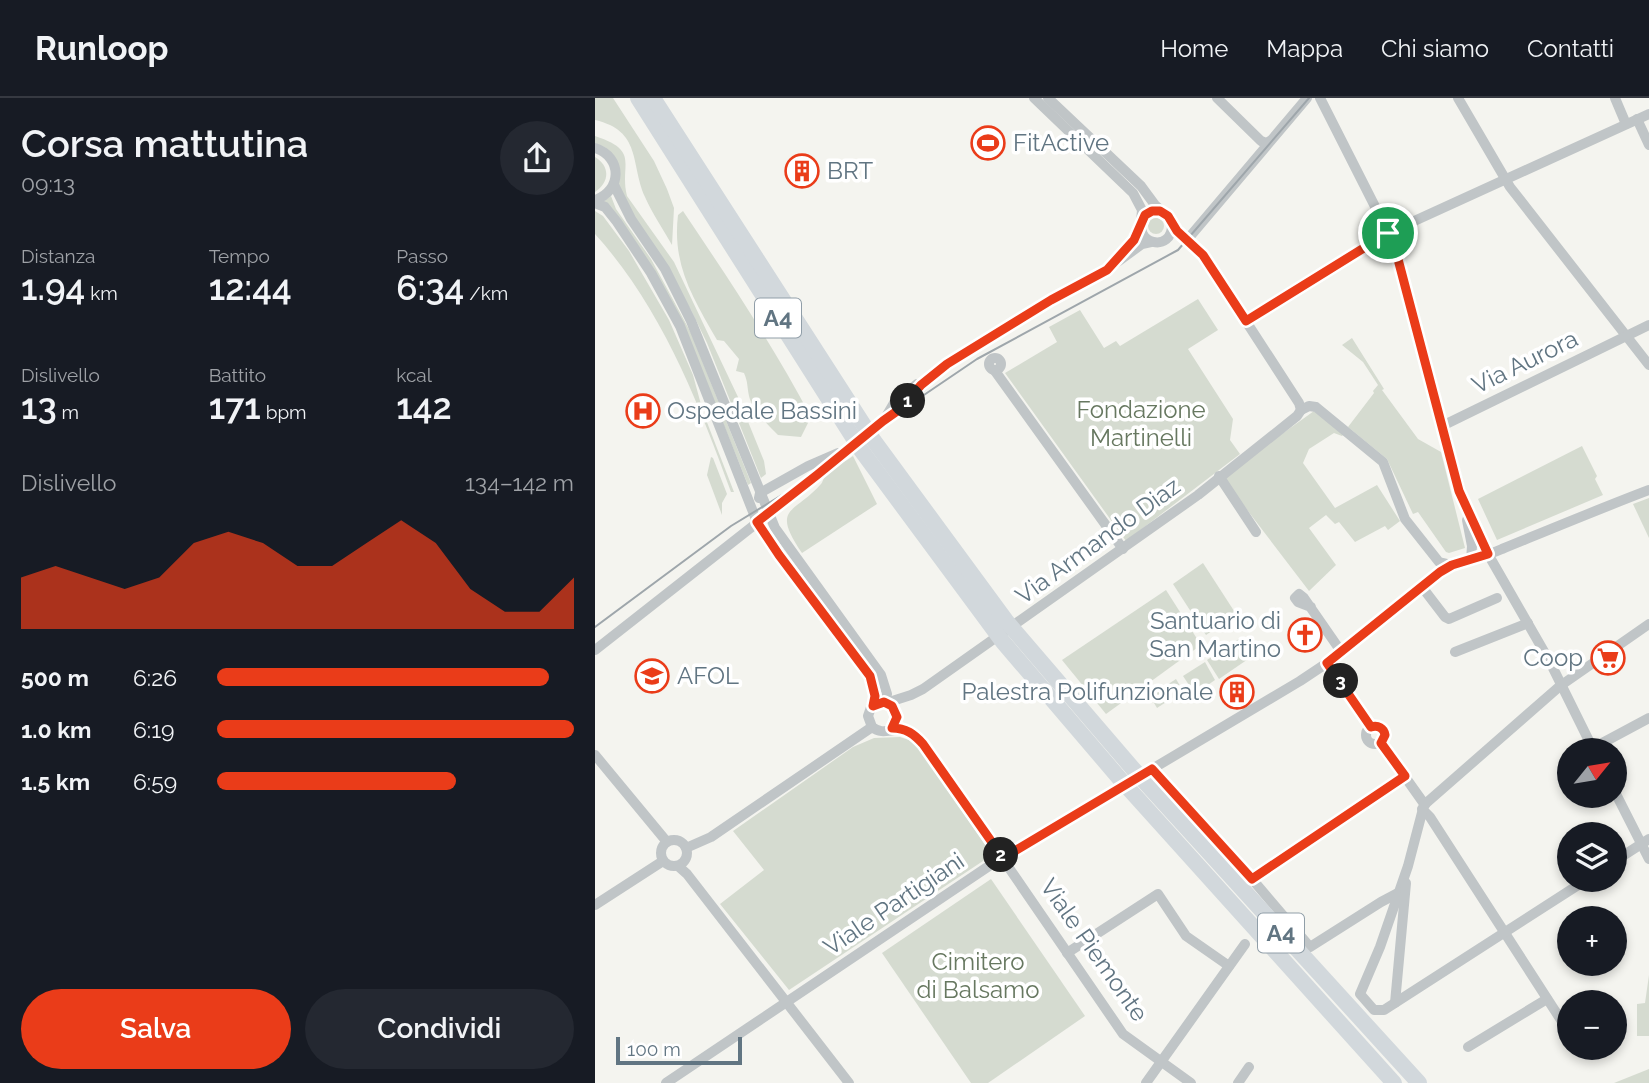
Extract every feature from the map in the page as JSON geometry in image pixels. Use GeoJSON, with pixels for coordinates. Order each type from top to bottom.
{"type":"FeatureCollection","features":[{"type":"Feature","properties":{"kind":"highway","name":"A4"},"geometry":{"type":"LineString","coordinates":[[638,98],[856,428]]}},
{"type":"Feature","properties":{"kind":"highway","name":"A4"},"geometry":{"type":"LineString","coordinates":[[653,98],[856,428],[860,447],[1005,632],[1136,779],[1419,1083]]}},
{"type":"Feature","properties":{"kind":"highway","name":"A4"},"geometry":{"type":"LineString","coordinates":[[1136,779],[1394,1083]]}},
{"type":"Feature","properties":{"kind":"street"},"geometry":{"type":"LineString","coordinates":[[1034,98],[1133,193],[1143,212],[1143,234],[1151,242]]}},
{"type":"Feature","properties":{"kind":"street"},"geometry":{"type":"LineString","coordinates":[[1048,98],[1141,186],[1177,231],[1205,258],[1301,410],[1309,406],[1316,407],[1383,462],[1402,513],[1439,567],[1488,554],[1649,489]]}},
{"type":"Feature","properties":{"kind":"street"},"geometry":{"type":"LineString","coordinates":[[1217,98],[1261,141],[1270,141]]}},
{"type":"Feature","properties":{"kind":"street"},"geometry":{"type":"LineString","coordinates":[[1187,240],[1307,98]]}},
{"type":"Feature","properties":{"kind":"street"},"geometry":{"type":"LineString","coordinates":[[1320,98],[1394,244],[1465,507],[1472,546],[1471,560]]}},
{"type":"Feature","properties":{"kind":"street"},"geometry":{"type":"LineString","coordinates":[[1458,98],[1504,179],[1649,365]]}},
{"type":"Feature","properties":{"kind":"street"},"geometry":{"type":"LineString","coordinates":[[1615,98],[1626,124]]}},
{"type":"Feature","properties":{"kind":"street"},"geometry":{"type":"LineString","coordinates":[[1246,321],[1388,233],[1649,114]]}},
{"type":"Feature","properties":{"kind":"street"},"geometry":{"type":"LineString","coordinates":[[1637,119],[1649,145]]}},
{"type":"Feature","properties":{"kind":"street"},"geometry":{"type":"LineString","coordinates":[[595,148],[613,161],[616,177],[614,185],[605,196],[595,201]]}},
{"type":"Feature","properties":{"kind":"street"},"geometry":{"type":"LineString","coordinates":[[614,185],[631,219],[665,269],[691,321],[760,494],[782,540],[881,675],[891,687],[911,695]]}},
{"type":"Feature","properties":{"kind":"street"},"geometry":{"type":"LineString","coordinates":[[595,201],[605,207],[617,222],[651,273],[680,326],[757,522],[870,676],[875,696],[881,704],[896,711],[897,717],[892,728],[881,732],[872,727],[868,716],[881,704],[887,694],[881,675]]}},
{"type":"Feature","properties":{"kind":"street"},"geometry":{"type":"LineString","coordinates":[[595,650],[757,522],[860,447],[883,421],[900,409],[921,385],[947,364],[1109,268],[1142,244],[1168,238],[1172,232],[1169,218],[1160,211],[1145,215],[1134,240],[1109,268]]}},
{"type":"Feature","properties":{"kind":"street","name":"Via Aurora"},"geometry":{"type":"LineString","coordinates":[[1442,426],[1649,326]]}},
{"type":"Feature","properties":{"kind":"street"},"geometry":{"type":"LineString","coordinates":[[995,370],[1123,549]]}},
{"type":"Feature","properties":{"kind":"street","name":"Via Armando Diaz"},"geometry":{"type":"LineString","coordinates":[[881,704],[911,695],[1123,549],[1198,495],[1301,410]]}},
{"type":"Feature","properties":{"kind":"street"},"geometry":{"type":"LineString","coordinates":[[760,494],[808,466],[860,447]]}},
{"type":"Feature","properties":{"kind":"street"},"geometry":{"type":"LineString","coordinates":[[1219,476],[1256,532]]}},
{"type":"Feature","properties":{"kind":"street"},"geometry":{"type":"LineString","coordinates":[[757,522],[760,494]]}},
{"type":"Feature","properties":{"kind":"street"},"geometry":{"type":"LineString","coordinates":[[1465,507],[1587,738]]}},
{"type":"Feature","properties":{"kind":"street","name":"Viale Partigiani"},"geometry":{"type":"LineString","coordinates":[[666,1083],[1003,858],[1327,663],[1422,587],[1439,567]]}},
{"type":"Feature","properties":{"kind":"street"},"geometry":{"type":"LineString","coordinates":[[1422,587],[1445,617],[1450,619],[1497,598]]}},
{"type":"Feature","properties":{"kind":"street"},"geometry":{"type":"LineString","coordinates":[[1311,607],[1340,650]]}},
{"type":"Feature","properties":{"kind":"street"},"geometry":{"type":"LineString","coordinates":[[1455,652],[1528,623]]}},
{"type":"Feature","properties":{"kind":"street"},"geometry":{"type":"LineString","coordinates":[[1567,892],[1384,1010],[1374,1010],[1360,994],[1380,947],[1408,866],[1423,807],[1560,686],[1649,624]]}},
{"type":"Feature","properties":{"kind":"street"},"geometry":{"type":"LineString","coordinates":[[1327,663],[1371,727],[1381,727],[1384,732],[1381,743],[1405,776],[1557,1014]]}},
{"type":"Feature","properties":{"kind":"street"},"geometry":{"type":"LineString","coordinates":[[1614,738],[1649,718]]}},
{"type":"Feature","properties":{"kind":"street"},"geometry":{"type":"LineString","coordinates":[[686,848],[711,837],[872,727]]}},
{"type":"Feature","properties":{"kind":"street","name":"Viale Piemonte"},"geometry":{"type":"LineString","coordinates":[[892,728],[901,728],[911,733],[923,744],[1123,1034],[1191,1083]]}},
{"type":"Feature","properties":{"kind":"street"},"geometry":{"type":"LineString","coordinates":[[595,755],[667,842]]}},
{"type":"Feature","properties":{"kind":"street"},"geometry":{"type":"LineString","coordinates":[[1252,879],[1405,776]]}},
{"type":"Feature","properties":{"kind":"street"},"geometry":{"type":"LineString","coordinates":[[1136,779],[1252,879],[1310,947],[1398,893]]}},
{"type":"Feature","properties":{"kind":"street"},"geometry":{"type":"LineString","coordinates":[[1625,808],[1645,842],[1649,859]]}},
{"type":"Feature","properties":{"kind":"street"},"geometry":{"type":"LineString","coordinates":[[675,840],[686,848],[685,861],[678,866],[670,866],[663,861],[661,848],[667,842],[675,840]]}},
{"type":"Feature","properties":{"kind":"street"},"geometry":{"type":"LineString","coordinates":[[1627,853],[1645,842]]}},
{"type":"Feature","properties":{"kind":"street"},"geometry":{"type":"LineString","coordinates":[[595,905],[663,861]]}},
{"type":"Feature","properties":{"kind":"street"},"geometry":{"type":"LineString","coordinates":[[678,866],[687,874],[849,1083]]}},
{"type":"Feature","properties":{"kind":"street"},"geometry":{"type":"LineString","coordinates":[[1395,1003],[1408,866]]}},
{"type":"Feature","properties":{"kind":"street"},"geometry":{"type":"LineString","coordinates":[[1067,953],[1158,894],[1186,936],[1229,966]]}},
{"type":"Feature","properties":{"kind":"street"},"geometry":{"type":"LineString","coordinates":[[1374,906],[1385,905],[1391,914]]}},
{"type":"Feature","properties":{"kind":"street"},"geometry":{"type":"LineString","coordinates":[[1146,1083],[1245,944]]}},
{"type":"Feature","properties":{"kind":"street"},"geometry":{"type":"LineString","coordinates":[[1468,1047],[1547,999]]}},
{"type":"Feature","properties":{"kind":"street"},"geometry":{"type":"LineString","coordinates":[[1238,1083],[1249,1067]]}},
{"type":"Feature","properties":{"kind":"green space"},"geometry":{"type":"Polygon","coordinates":[[[595,98],[613,98],[654,161],[674,208],[672,245],[645,197],[628,140],[610,125],[595,120],[595,98]]]}},
{"type":"Feature","properties":{"kind":"green space"},"geometry":{"type":"Polygon","coordinates":[[[595,136],[618,147],[623,153],[627,196],[674,262],[738,397],[764,461],[766,474],[761,478],[691,310],[624,203],[606,148],[595,143],[595,136]]]}},
{"type":"Feature","properties":{"kind":"green space"},"geometry":{"type":"Polygon","coordinates":[[[595,157],[606,169],[606,179],[595,192],[595,157]]]}},
{"type":"Feature","properties":{"kind":"green space"},"geometry":{"type":"Polygon","coordinates":[[[611,196],[616,209],[651,259],[691,333],[751,483],[748,485],[688,336],[603,202],[611,196]]]}},
{"type":"Feature","properties":{"kind":"green space"},"geometry":{"type":"Polygon","coordinates":[[[595,211],[603,216],[629,251],[669,320],[693,375],[703,412],[734,492],[731,492],[691,390],[658,324],[618,262],[595,234],[595,211]]]}},
{"type":"Feature","properties":{"kind":"green space"},"geometry":{"type":"Polygon","coordinates":[[[683,211],[766,338],[811,417],[801,437],[778,435],[753,407],[744,373],[736,371],[739,359],[724,341],[717,340],[700,310],[686,280],[678,250],[678,215],[683,211]]]}},
{"type":"Feature","properties":{"kind":"green space"},"geometry":{"type":"Polygon","coordinates":[[[1156,218],[1162,220],[1162,232],[1156,234],[1150,232],[1148,226],[1150,220],[1156,218]]]}},
{"type":"Feature","properties":{"kind":"green space","name":"Fondazione Martinelli"},"geometry":{"type":"Polygon","coordinates":[[[1198,299],[1218,330],[1188,349],[1233,419],[1230,440],[1240,454],[1126,541],[1005,373],[1057,342],[1049,327],[1080,310],[1104,348],[1116,341],[1120,346],[1198,299]]]}},
{"type":"Feature","properties":{"kind":"green space"},"geometry":{"type":"Polygon","coordinates":[[[1352,338],[1384,389],[1382,390],[1418,439],[1441,452],[1465,548],[1446,552],[1418,512],[1413,514],[1387,459],[1348,427],[1378,385],[1363,362],[1342,345],[1352,338]]]}},
{"type":"Feature","properties":{"kind":"green space"},"geometry":{"type":"Polygon","coordinates":[[[1314,411],[1344,434],[1342,436],[1334,433],[1309,449],[1303,463],[1335,508],[1377,485],[1400,521],[1388,530],[1385,526],[1355,542],[1339,522],[1335,524],[1326,515],[1309,528],[1336,565],[1309,591],[1222,477],[1314,411]]]}},
{"type":"Feature","properties":{"kind":"green space"},"geometry":{"type":"Polygon","coordinates":[[[1582,446],[1603,495],[1497,540],[1478,499],[1582,446]]]}},
{"type":"Feature","properties":{"kind":"green space"},"geometry":{"type":"Polygon","coordinates":[[[853,456],[877,504],[802,553],[788,527],[787,518],[790,512],[821,484],[829,472],[853,456]]]}},
{"type":"Feature","properties":{"kind":"green space"},"geometry":{"type":"Polygon","coordinates":[[[711,457],[727,494],[722,503],[722,515],[707,475],[711,457]]]}},
{"type":"Feature","properties":{"kind":"green space"},"geometry":{"type":"Polygon","coordinates":[[[1649,498],[1649,538],[1633,504],[1649,498]]]}},
{"type":"Feature","properties":{"kind":"green space"},"geometry":{"type":"Polygon","coordinates":[[[1203,563],[1236,614],[1206,635],[1173,584],[1203,563]]]}},
{"type":"Feature","properties":{"kind":"green space"},"geometry":{"type":"Polygon","coordinates":[[[1166,590],[1201,645],[1106,714],[1062,660],[1166,590]]]}},
{"type":"Feature","properties":{"kind":"green space"},"geometry":{"type":"Polygon","coordinates":[[[1242,637],[1254,655],[1219,679],[1207,660],[1242,637]]]}},
{"type":"Feature","properties":{"kind":"green space"},"geometry":{"type":"Polygon","coordinates":[[[1205,662],[1215,680],[1195,694],[1183,676],[1205,662]]]}},
{"type":"Feature","properties":{"kind":"green space"},"geometry":{"type":"Polygon","coordinates":[[[1176,679],[1183,691],[1157,708],[1150,696],[1176,679]]]}},
{"type":"Feature","properties":{"kind":"green space"},"geometry":{"type":"Polygon","coordinates":[[[900,737],[909,740],[920,750],[990,852],[989,857],[789,990],[720,904],[764,870],[733,831],[853,747],[874,738],[900,737]]]}},
{"type":"Feature","properties":{"kind":"green space","name":"Cimitero di Balsamo"},"geometry":{"type":"Polygon","coordinates":[[[991,879],[1085,1016],[988,1083],[971,1083],[882,953],[991,879]]]}},
{"type":"Feature","properties":{"kind":"green space"},"geometry":{"type":"Polygon","coordinates":[[[1649,975],[1649,1036],[1637,1036],[1637,1004],[1645,1003],[1649,975]]]}},
{"type":"Feature","properties":{"kind":"green space"},"geometry":{"type":"Polygon","coordinates":[[[1649,1069],[1649,1083],[1614,1083],[1649,1069]]]}},
{"type":"Feature","properties":{"kind":"tram line"},"geometry":{"type":"LineString","coordinates":[[595,627],[731,526],[823,470],[890,418],[977,359],[1178,250],[1309,98]]}},
{"type":"Feature","properties":{"kind":"place","name":"FitActive"},"geometry":{"type":"Point","coordinates":[988,143]}},
{"type":"Feature","properties":{"kind":"place","name":"BRT"},"geometry":{"type":"Point","coordinates":[802,171]}},
{"type":"Feature","properties":{"kind":"place","name":"Ospedale Bassini"},"geometry":{"type":"Point","coordinates":[643,411]}},
{"type":"Feature","properties":{"kind":"place","name":"Santuario di San Martino"},"geometry":{"type":"Point","coordinates":[1305,635]}},
{"type":"Feature","properties":{"kind":"place","name":"Coop"},"geometry":{"type":"Point","coordinates":[1608,658]}},
{"type":"Feature","properties":{"kind":"place","name":"AFOL"},"geometry":{"type":"Point","coordinates":[652,676]}},
{"type":"Feature","properties":{"kind":"place","name":"Palestra Polifunzionale"},"geometry":{"type":"Point","coordinates":[1237,692]}},
{"type":"Feature","properties":{"kind":"route"},"geometry":{"type":"LineString","coordinates":[[1150,212],[1165,213],[1174,228],[1198,250],[1246,321],[1388,233],[1394,244],[1459,491],[1488,554],[1452,565],[1440,572],[1327,663],[1371,727],[1378,726],[1383,729],[1385,735],[1381,743],[1405,776],[1252,879],[1152,769],[1003,858],[923,744],[911,733],[901,728],[892,728],[897,717],[892,706],[884,702],[873,706],[875,696],[870,676],[757,522],[900,409],[921,385],[947,364],[1051,300],[1107,270],[1134,240],[1142,219],[1150,212]]}}]}
